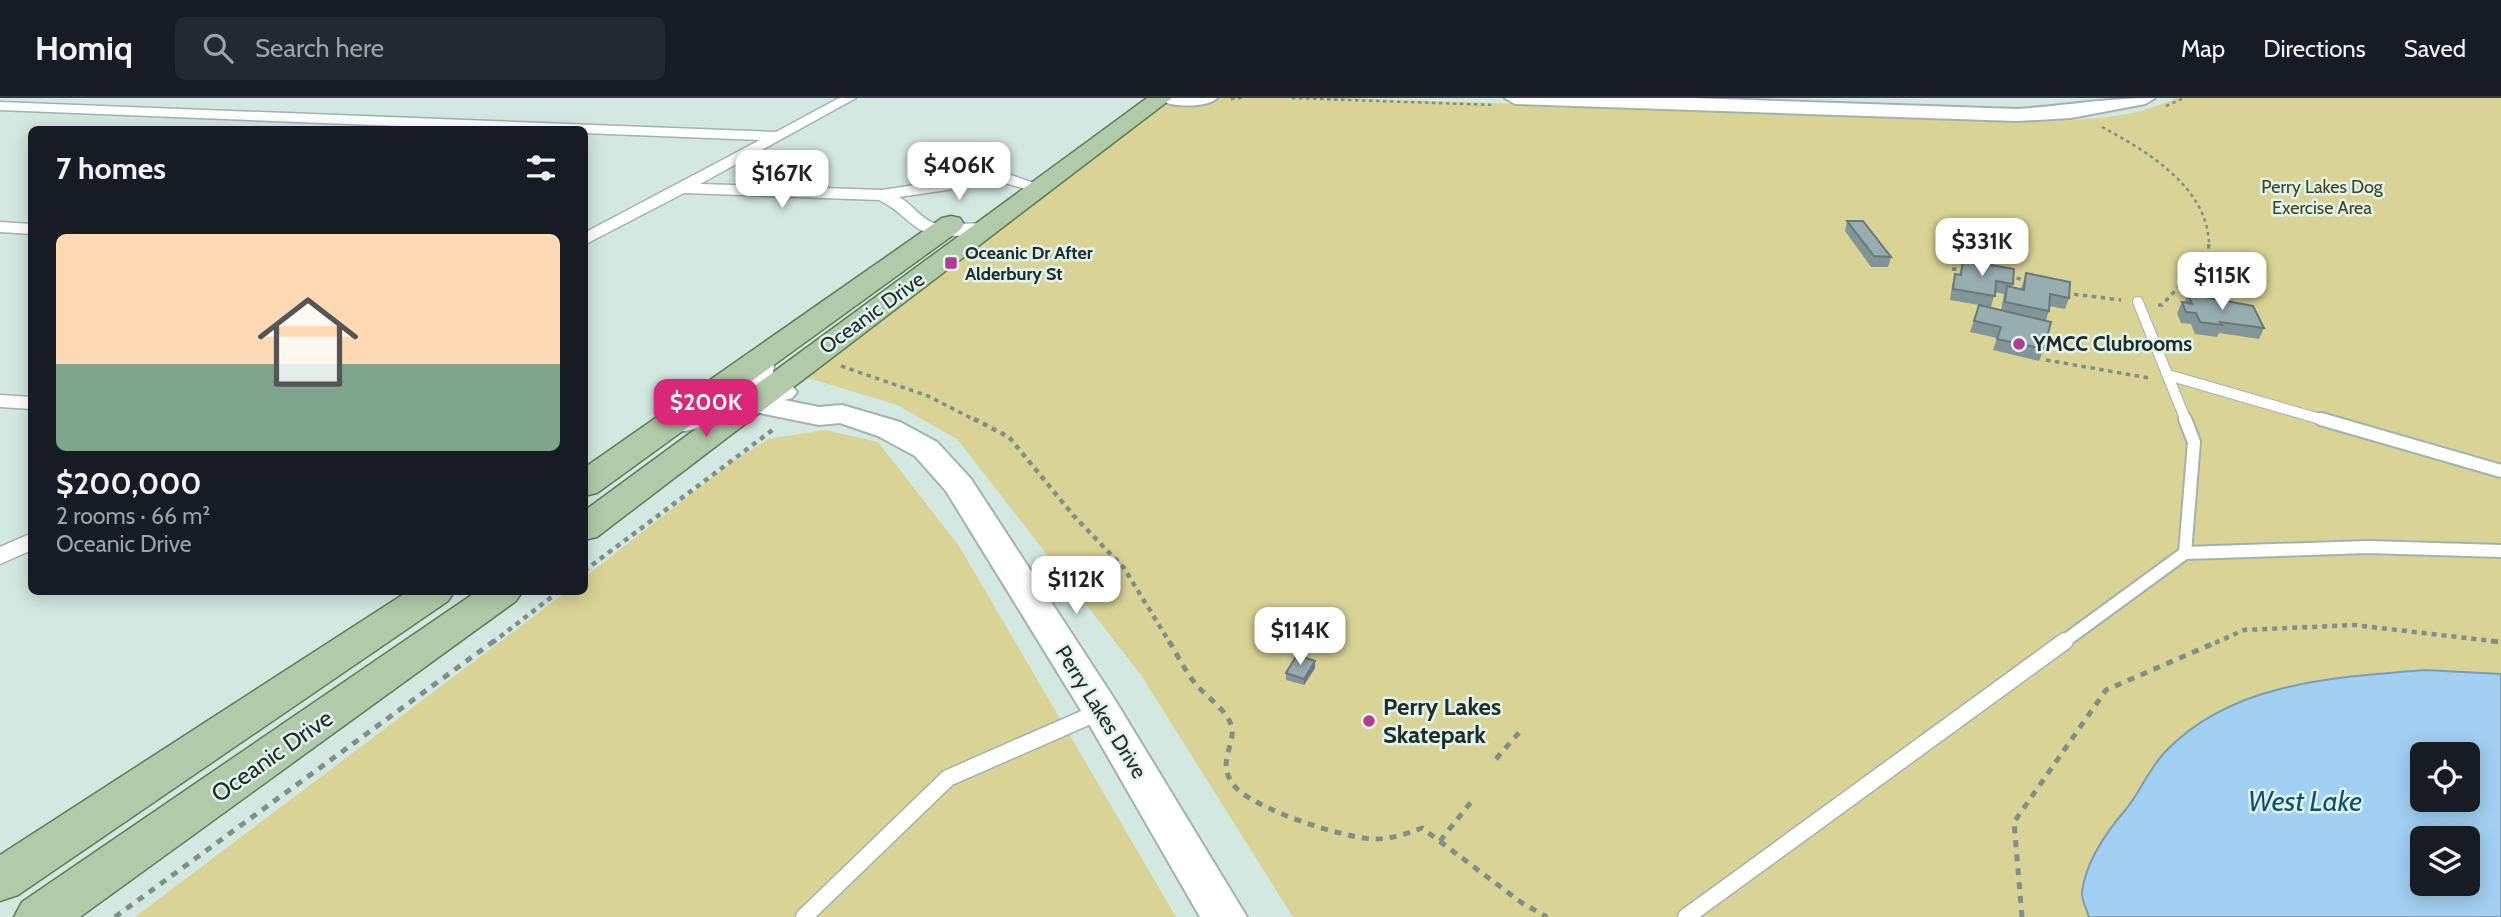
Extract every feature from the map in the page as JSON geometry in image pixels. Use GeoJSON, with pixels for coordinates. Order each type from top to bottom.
{"type":"FeatureCollection","features":[{"type":"Feature","properties":{"kind":"main road","name":"Oceanic Drive"},"geometry":{"type":"LineString","coordinates":[[588,482],[1126,98]]}},
{"type":"Feature","properties":{"kind":"main road","name":"Oceanic Drive"},"geometry":{"type":"LineString","coordinates":[[588,526],[1161,98]]}},
{"type":"Feature","properties":{"kind":"main road","name":"Oceanic Drive"},"geometry":{"type":"LineString","coordinates":[[0,881],[429,595]]}},
{"type":"Feature","properties":{"kind":"main road","name":"Oceanic Drive"},"geometry":{"type":"LineString","coordinates":[[40,917],[230,786],[498,595]]}},
{"type":"Feature","properties":{"kind":"street"},"geometry":{"type":"LineString","coordinates":[[0,105],[13,98]]}},
{"type":"Feature","properties":{"kind":"street"},"geometry":{"type":"LineString","coordinates":[[588,238],[849,98]]}},
{"type":"Feature","properties":{"kind":"street"},"geometry":{"type":"LineString","coordinates":[[1168,98],[1207,98]]}},
{"type":"Feature","properties":{"kind":"street"},"geometry":{"type":"LineString","coordinates":[[1515,98],[1708,102],[2017,115],[2071,112],[2145,98]]}},
{"type":"Feature","properties":{"kind":"street"},"geometry":{"type":"LineString","coordinates":[[0,105],[527,126]]}},
{"type":"Feature","properties":{"kind":"street"},"geometry":{"type":"LineString","coordinates":[[588,128],[778,136]]}},
{"type":"Feature","properties":{"kind":"street"},"geometry":{"type":"LineString","coordinates":[[682,188],[883,195],[977,179],[1013,179],[1040,188]]}},
{"type":"Feature","properties":{"kind":"street"},"geometry":{"type":"LineString","coordinates":[[883,195],[904,206],[926,227],[943,230],[985,229]]}},
{"type":"Feature","properties":{"kind":"street"},"geometry":{"type":"LineString","coordinates":[[0,227],[28,229]]}},
{"type":"Feature","properties":{"kind":"street"},"geometry":{"type":"LineString","coordinates":[[636,448],[712,407],[763,393],[755,383],[761,358]]}},
{"type":"Feature","properties":{"kind":"street","name":"Perry Lakes Drive"},"geometry":{"type":"LineString","coordinates":[[763,393],[766,406],[819,416],[842,414],[889,429],[926,449],[959,486],[1101,710],[1224,917]]}},
{"type":"Feature","properties":{"kind":"street"},"geometry":{"type":"LineString","coordinates":[[0,401],[28,403]]}},
{"type":"Feature","properties":{"kind":"street"},"geometry":{"type":"LineString","coordinates":[[0,557],[28,542]]}},
{"type":"Feature","properties":{"kind":"lane"},"geometry":{"type":"LineString","coordinates":[[2138,302],[2194,442],[2185,553]]}},
{"type":"Feature","properties":{"kind":"lane"},"geometry":{"type":"LineString","coordinates":[[2169,379],[2501,471]]}},
{"type":"Feature","properties":{"kind":"lane"},"geometry":{"type":"LineString","coordinates":[[1686,917],[2185,553],[2368,547],[2501,551]]}},
{"type":"Feature","properties":{"kind":"lane"},"geometry":{"type":"LineString","coordinates":[[804,917],[948,778],[1101,710]]}},
{"type":"Feature","properties":{"kind":"path"},"geometry":{"type":"LineString","coordinates":[[2057,290],[2102,300],[2162,305],[2171,298],[2176,288],[2208,263],[2211,239],[2198,201],[2139,149],[2097,125]]}},
{"type":"Feature","properties":{"kind":"path"},"geometry":{"type":"LineString","coordinates":[[1952,269],[1975,271]]}},
{"type":"Feature","properties":{"kind":"path"},"geometry":{"type":"LineString","coordinates":[[1998,274],[2033,283]]}},
{"type":"Feature","properties":{"kind":"path"},"geometry":{"type":"LineString","coordinates":[[2046,360],[2169,379]]}},
{"type":"Feature","properties":{"kind":"path"},"geometry":{"type":"LineString","coordinates":[[833,364],[928,396],[1009,437],[1073,515],[1124,568],[1194,682],[1229,720],[1233,733],[1224,751],[1224,762],[1235,788],[1246,797],[1273,812],[1374,839],[1400,836],[1422,828],[1522,903],[1547,917]]}},
{"type":"Feature","properties":{"kind":"path"},"geometry":{"type":"LineString","coordinates":[[115,917],[410,705],[554,595]]}},
{"type":"Feature","properties":{"kind":"path"},"geometry":{"type":"LineString","coordinates":[[2022,917],[2014,821],[2106,690],[2244,630],[2354,625],[2501,642]]}},
{"type":"Feature","properties":{"kind":"path"},"geometry":{"type":"LineString","coordinates":[[1496,759],[1522,729]]}},
{"type":"Feature","properties":{"kind":"path"},"geometry":{"type":"LineString","coordinates":[[1440,841],[1471,802]]}},
{"type":"Feature","properties":{"kind":"green space","name":"Perry Lakes Dog Exercise Area"},"geometry":{"type":"Polygon","coordinates":[[[1223,98],[1348,98],[2028,122],[2122,115],[2176,98],[2501,98],[2501,917],[1293,917],[1141,675],[957,439],[897,405],[802,376],[1162,104],[1223,98]]]}},
{"type":"Feature","properties":{"kind":"green space"},"geometry":{"type":"Polygon","coordinates":[[[825,430],[878,442],[959,546],[1176,917],[135,917],[562,595],[588,595],[588,575],[732,462],[768,439],[825,430]]]}},
{"type":"Feature","properties":{"kind":"water","name":"West Lake"},"geometry":{"type":"Polygon","coordinates":[[[2425,670],[2501,674],[2501,917],[2089,917],[2082,892],[2084,880],[2098,847],[2166,751],[2192,728],[2222,710],[2253,697],[2287,687],[2356,676],[2425,670]]]}},
{"type":"Feature","properties":{"kind":"building"},"geometry":{"type":"Polygon","coordinates":[[[1847,221],[1863,221],[1891,257],[1874,256],[1847,221]]]}},
{"type":"Feature","properties":{"kind":"building"},"geometry":{"type":"Polygon","coordinates":[[[1963,260],[2014,269],[2013,284],[1996,281],[1995,296],[1953,289],[1955,274],[1961,275],[1963,260]]]}},
{"type":"Feature","properties":{"kind":"building"},"geometry":{"type":"Polygon","coordinates":[[[2026,273],[2070,282],[2069,298],[2050,294],[2049,311],[2005,302],[2007,286],[2024,290],[2026,273]]]}},
{"type":"Feature","properties":{"kind":"building"},"geometry":{"type":"Polygon","coordinates":[[[2188,294],[2253,306],[2264,328],[2200,322],[2196,313],[2186,312],[2182,302],[2192,304],[2188,294]]]}},
{"type":"Feature","properties":{"kind":"building"},"geometry":{"type":"Polygon","coordinates":[[[1979,305],[2051,322],[2044,349],[1997,339],[2001,327],[1974,321],[1979,305]]]}},
{"type":"Feature","properties":{"kind":"building"},"geometry":{"type":"Polygon","coordinates":[[[1297,655],[1315,661],[1304,679],[1286,673],[1297,655]]]}},
{"type":"Feature","properties":{"kind":"place","name":"Oceanic Dr After Alderbury St"},"geometry":{"type":"Point","coordinates":[951,263]}},
{"type":"Feature","properties":{"kind":"place","name":"YMCC Clubrooms"},"geometry":{"type":"Point","coordinates":[2019,344]}},
{"type":"Feature","properties":{"kind":"place","name":"Perry Lakes Skatepark"},"geometry":{"type":"Point","coordinates":[1369,721]}}]}
